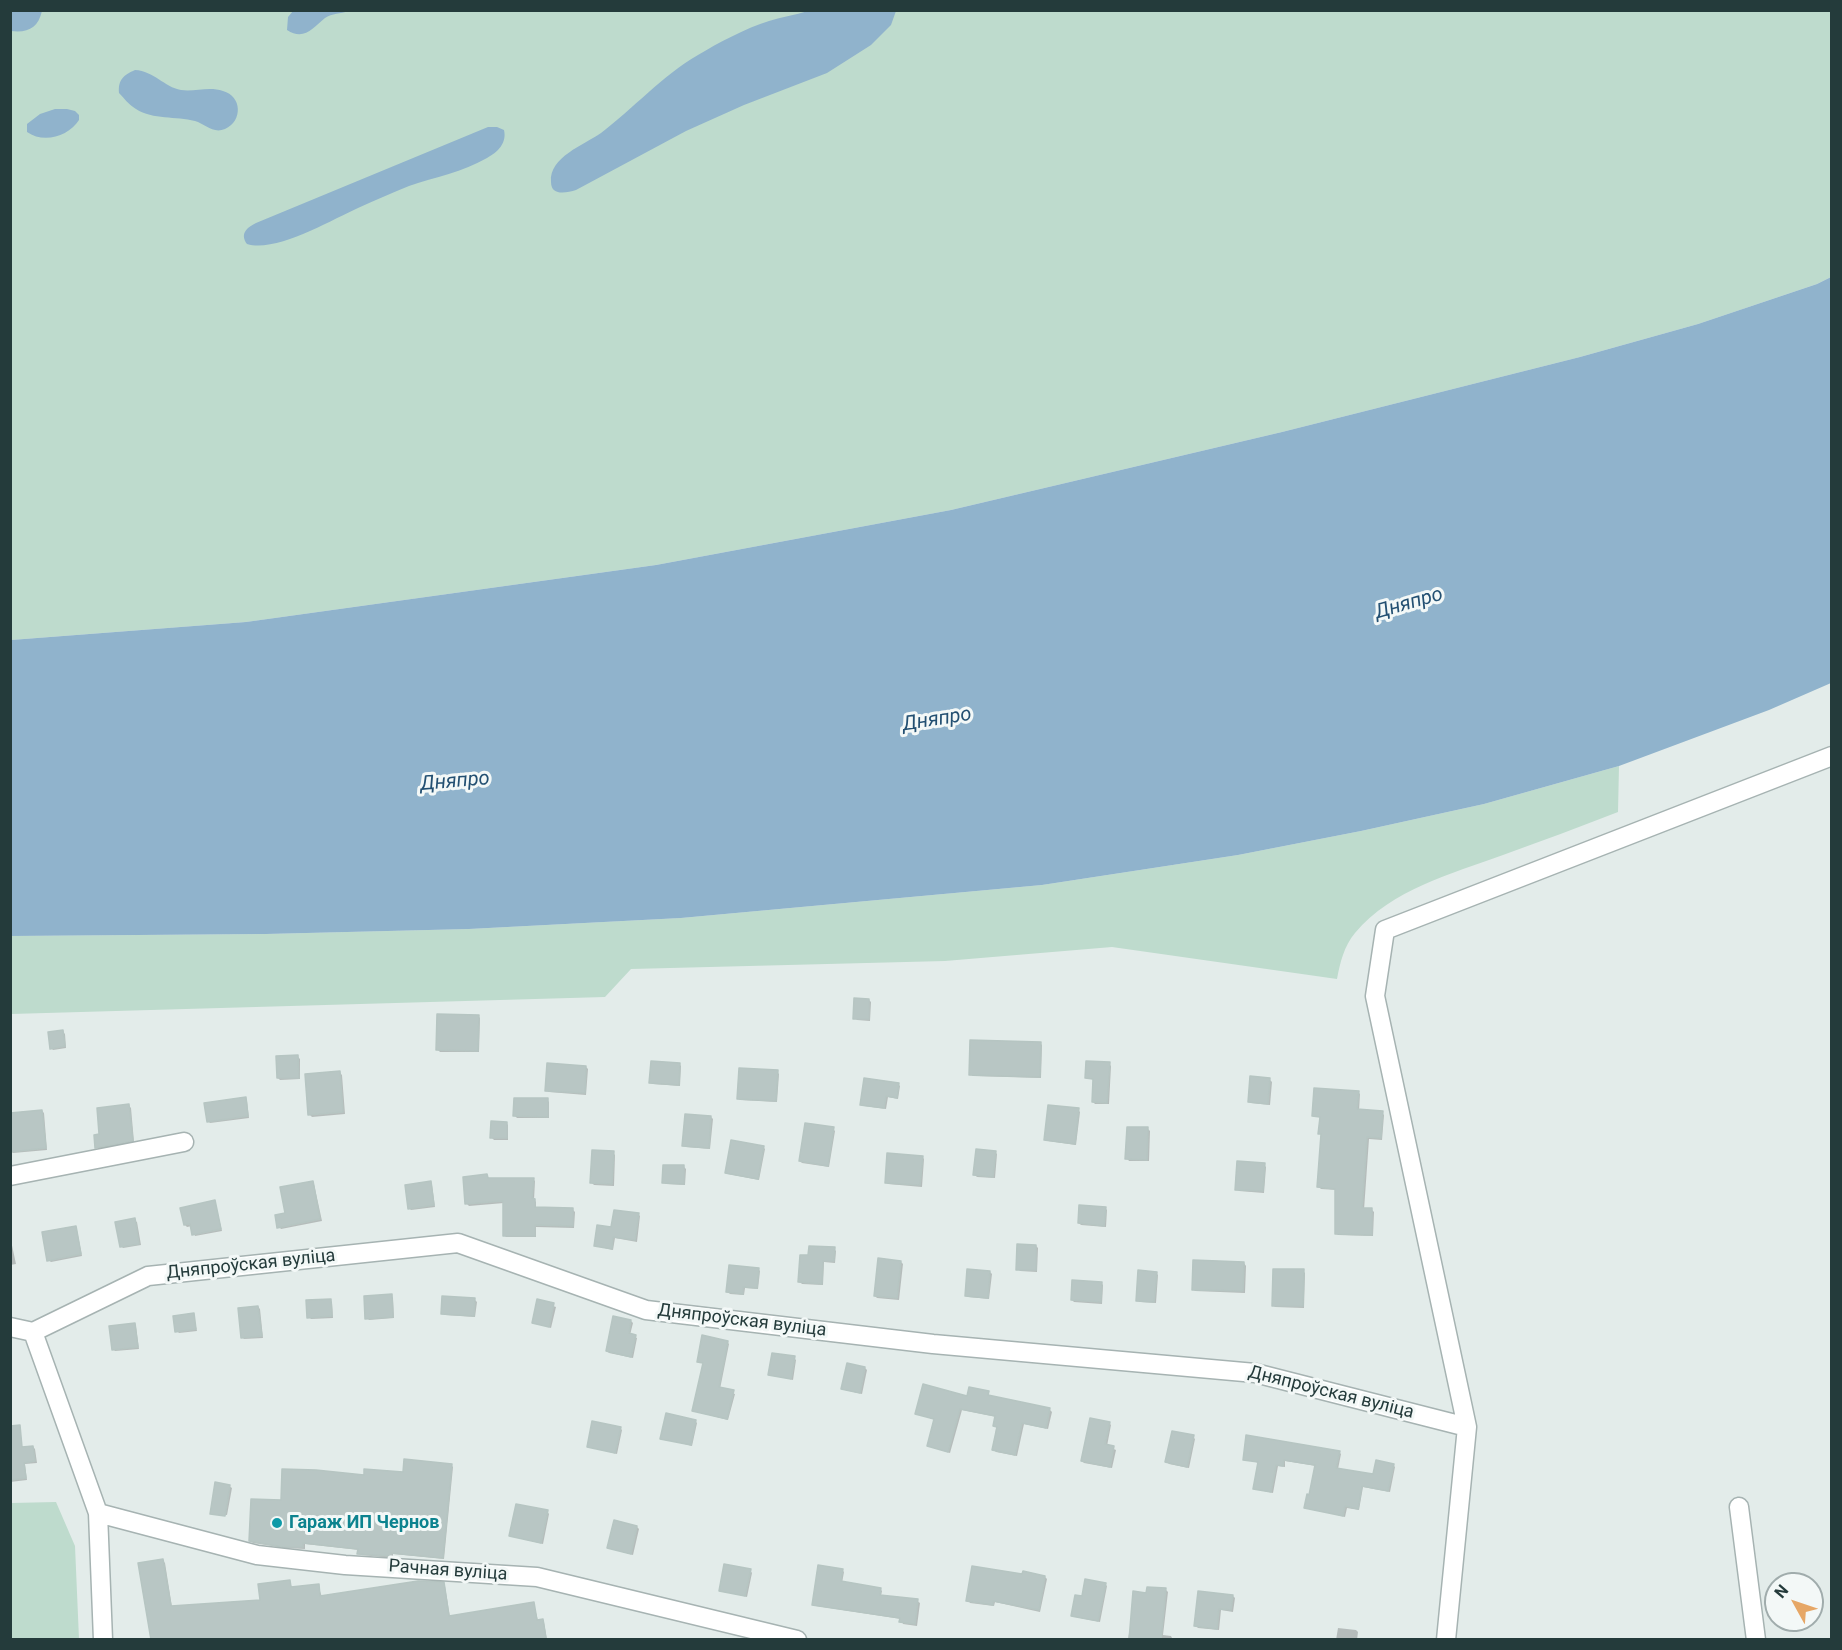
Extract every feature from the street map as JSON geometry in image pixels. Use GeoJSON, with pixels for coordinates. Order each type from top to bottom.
{"type":"FeatureCollection","features":[{"type":"Feature","properties":{"kind":"street"},"geometry":{"type":"LineString","coordinates":[[1446,1640],[1467,1427],[1375,996],[1385,930],[1832,756]]}},
{"type":"Feature","properties":{"kind":"street"},"geometry":{"type":"LineString","coordinates":[[10,1176],[184,1142]]}},
{"type":"Feature","properties":{"kind":"street","name":"Дняпроўская вуліца"},"geometry":{"type":"LineString","coordinates":[[33,1332],[148,1276],[458,1244],[646,1310],[933,1344],[1256,1372],[1467,1427]]}},
{"type":"Feature","properties":{"kind":"street"},"geometry":{"type":"LineString","coordinates":[[10,1327],[33,1332],[98,1513],[103,1640]]}},
{"type":"Feature","properties":{"kind":"street"},"geometry":{"type":"LineString","coordinates":[[1739,1508],[1756,1640]]}},
{"type":"Feature","properties":{"kind":"street","name":"Рачная вуліца"},"geometry":{"type":"LineString","coordinates":[[98,1513],[257,1555],[345,1565],[537,1577],[797,1640]]}},
{"type":"Feature","properties":{"kind":"green space"},"geometry":{"type":"Polygon","coordinates":[[[11,11],[1831,11],[1831,277],[1817,284],[1698,324],[1580,357],[1282,432],[951,510],[656,565],[246,622],[11,640],[11,11]]]}},
{"type":"Feature","properties":{"kind":"green space"},"geometry":{"type":"Polygon","coordinates":[[[1619,766],[1618,812],[1443,876],[1404,894],[1370,918],[1351,938],[1345,949],[1337,979],[1112,947],[945,961],[631,969],[605,997],[11,1014],[10,936],[266,934],[469,929],[681,918],[1042,885],[1238,855],[1361,831],[1484,804],[1619,766]]]}},
{"type":"Feature","properties":{"kind":"green space"},"geometry":{"type":"Polygon","coordinates":[[[56,1502],[75,1546],[79,1639],[11,1639],[11,1503],[56,1502]]]}},
{"type":"Feature","properties":{"kind":"water"},"geometry":{"type":"Polygon","coordinates":[[[10,11],[42,11],[38,22],[31,28],[11,31],[10,11]]]}},
{"type":"Feature","properties":{"kind":"water"},"geometry":{"type":"Polygon","coordinates":[[[293,11],[348,11],[328,16],[308,32],[298,34],[287,30],[288,17],[293,11]]]}},
{"type":"Feature","properties":{"kind":"water"},"geometry":{"type":"Polygon","coordinates":[[[808,11],[896,11],[891,25],[871,45],[827,73],[744,105],[686,131],[576,190],[564,192],[554,190],[551,182],[552,173],[561,159],[601,133],[685,63],[732,36],[769,21],[808,11]]]}},
{"type":"Feature","properties":{"kind":"water"},"geometry":{"type":"Polygon","coordinates":[[[135,70],[148,73],[169,86],[181,90],[212,89],[229,94],[237,103],[235,120],[225,129],[217,130],[195,121],[157,116],[136,109],[119,93],[122,78],[135,70]]]}},
{"type":"Feature","properties":{"kind":"water"},"geometry":{"type":"Polygon","coordinates":[[[55,109],[75,111],[79,115],[79,120],[75,126],[63,134],[48,138],[34,136],[27,132],[27,124],[40,114],[55,109]]]}},
{"type":"Feature","properties":{"kind":"water"},"geometry":{"type":"Polygon","coordinates":[[[488,127],[504,130],[504,139],[501,147],[495,153],[478,163],[409,186],[288,240],[259,246],[247,244],[245,240],[245,232],[256,223],[488,127]]]}},
{"type":"Feature","properties":{"kind":"water","name":"Дняпро"},"geometry":{"type":"Polygon","coordinates":[[[1831,277],[1831,683],[1769,710],[1619,766],[1484,804],[1361,831],[1238,855],[1042,885],[681,918],[469,929],[266,934],[11,936],[11,640],[246,622],[656,565],[951,510],[1282,432],[1580,357],[1698,324],[1817,284],[1831,277]]]}},
{"type":"Feature","properties":{"kind":"building"},"geometry":{"type":"Polygon","coordinates":[[[854,998],[869,999],[869,1019],[853,1019],[854,998]]]}},
{"type":"Feature","properties":{"kind":"building"},"geometry":{"type":"Polygon","coordinates":[[[437,1014],[479,1015],[478,1051],[436,1050],[437,1014]]]}},
{"type":"Feature","properties":{"kind":"building"},"geometry":{"type":"Polygon","coordinates":[[[63,1030],[65,1046],[50,1049],[48,1032],[63,1030]]]}},
{"type":"Feature","properties":{"kind":"building"},"geometry":{"type":"Polygon","coordinates":[[[970,1040],[1041,1042],[1040,1077],[969,1075],[970,1040]]]}},
{"type":"Feature","properties":{"kind":"building"},"geometry":{"type":"Polygon","coordinates":[[[298,1055],[299,1078],[277,1078],[276,1056],[298,1055]]]}},
{"type":"Feature","properties":{"kind":"building"},"geometry":{"type":"Polygon","coordinates":[[[651,1061],[680,1063],[679,1085],[649,1083],[651,1061]]]}},
{"type":"Feature","properties":{"kind":"building"},"geometry":{"type":"Polygon","coordinates":[[[1086,1061],[1110,1062],[1107,1103],[1092,1102],[1093,1079],[1085,1078],[1086,1061]]]}},
{"type":"Feature","properties":{"kind":"building"},"geometry":{"type":"Polygon","coordinates":[[[547,1063],[586,1066],[585,1093],[545,1091],[547,1063]]]}},
{"type":"Feature","properties":{"kind":"building"},"geometry":{"type":"Polygon","coordinates":[[[739,1068],[778,1070],[776,1101],[737,1099],[739,1068]]]}},
{"type":"Feature","properties":{"kind":"building"},"geometry":{"type":"Polygon","coordinates":[[[340,1071],[343,1112],[308,1115],[305,1074],[340,1071]]]}},
{"type":"Feature","properties":{"kind":"building"},"geometry":{"type":"Polygon","coordinates":[[[1250,1076],[1270,1078],[1268,1104],[1248,1102],[1250,1076]]]}},
{"type":"Feature","properties":{"kind":"building"},"geometry":{"type":"Polygon","coordinates":[[[864,1078],[899,1083],[897,1098],[886,1096],[884,1108],[860,1105],[864,1078]]]}},
{"type":"Feature","properties":{"kind":"building"},"geometry":{"type":"Polygon","coordinates":[[[1314,1088],[1359,1091],[1357,1109],[1383,1111],[1381,1138],[1367,1137],[1362,1208],[1372,1208],[1372,1235],[1335,1234],[1335,1189],[1317,1187],[1321,1134],[1318,1134],[1320,1117],[1312,1116],[1314,1088]]]}},
{"type":"Feature","properties":{"kind":"building"},"geometry":{"type":"Polygon","coordinates":[[[246,1097],[248,1116],[207,1122],[204,1103],[246,1097]]]}},
{"type":"Feature","properties":{"kind":"building"},"geometry":{"type":"Polygon","coordinates":[[[514,1098],[548,1098],[548,1117],[513,1116],[514,1098]]]}},
{"type":"Feature","properties":{"kind":"building"},"geometry":{"type":"Polygon","coordinates":[[[129,1104],[133,1141],[95,1148],[94,1135],[99,1134],[97,1108],[129,1104]]]}},
{"type":"Feature","properties":{"kind":"building"},"geometry":{"type":"Polygon","coordinates":[[[1048,1105],[1079,1108],[1075,1144],[1044,1140],[1048,1105]]]}},
{"type":"Feature","properties":{"kind":"building"},"geometry":{"type":"Polygon","coordinates":[[[42,1110],[46,1148],[10,1152],[10,1113],[42,1110]]]}},
{"type":"Feature","properties":{"kind":"building"},"geometry":{"type":"Polygon","coordinates":[[[685,1114],[711,1116],[709,1148],[682,1146],[685,1114]]]}},
{"type":"Feature","properties":{"kind":"building"},"geometry":{"type":"Polygon","coordinates":[[[491,1121],[507,1122],[507,1138],[490,1138],[491,1121]]]}},
{"type":"Feature","properties":{"kind":"building"},"geometry":{"type":"Polygon","coordinates":[[[805,1123],[834,1127],[828,1166],[799,1161],[805,1123]]]}},
{"type":"Feature","properties":{"kind":"building"},"geometry":{"type":"Polygon","coordinates":[[[1127,1127],[1148,1127],[1147,1160],[1125,1159],[1127,1127]]]}},
{"type":"Feature","properties":{"kind":"building"},"geometry":{"type":"Polygon","coordinates":[[[731,1140],[764,1146],[758,1179],[725,1173],[731,1140]]]}},
{"type":"Feature","properties":{"kind":"building"},"geometry":{"type":"Polygon","coordinates":[[[976,1149],[996,1151],[993,1177],[973,1175],[976,1149]]]}},
{"type":"Feature","properties":{"kind":"building"},"geometry":{"type":"Polygon","coordinates":[[[592,1150],[614,1151],[612,1184],[590,1183],[592,1150]]]}},
{"type":"Feature","properties":{"kind":"building"},"geometry":{"type":"Polygon","coordinates":[[[887,1153],[923,1156],[920,1185],[885,1183],[887,1153]]]}},
{"type":"Feature","properties":{"kind":"building"},"geometry":{"type":"Polygon","coordinates":[[[1237,1161],[1265,1163],[1263,1191],[1235,1190],[1237,1161]]]}},
{"type":"Feature","properties":{"kind":"building"},"geometry":{"type":"Polygon","coordinates":[[[663,1165],[684,1165],[684,1184],[662,1183],[663,1165]]]}},
{"type":"Feature","properties":{"kind":"building"},"geometry":{"type":"Polygon","coordinates":[[[487,1174],[488,1178],[534,1178],[532,1198],[535,1199],[535,1207],[573,1208],[573,1226],[535,1225],[535,1236],[503,1236],[503,1201],[465,1204],[463,1177],[487,1174]]]}},
{"type":"Feature","properties":{"kind":"building"},"geometry":{"type":"Polygon","coordinates":[[[313,1181],[320,1219],[277,1228],[275,1215],[285,1213],[280,1187],[313,1181]]]}},
{"type":"Feature","properties":{"kind":"building"},"geometry":{"type":"Polygon","coordinates":[[[431,1181],[434,1205],[408,1209],[405,1185],[431,1181]]]}},
{"type":"Feature","properties":{"kind":"building"},"geometry":{"type":"Polygon","coordinates":[[[215,1200],[221,1229],[192,1235],[190,1224],[184,1225],[180,1208],[215,1200]]]}},
{"type":"Feature","properties":{"kind":"building"},"geometry":{"type":"Polygon","coordinates":[[[1079,1205],[1106,1207],[1104,1226],[1078,1223],[1079,1205]]]}},
{"type":"Feature","properties":{"kind":"building"},"geometry":{"type":"Polygon","coordinates":[[[614,1210],[639,1213],[635,1240],[613,1237],[612,1249],[594,1246],[597,1225],[611,1227],[614,1210]]]}},
{"type":"Feature","properties":{"kind":"building"},"geometry":{"type":"Polygon","coordinates":[[[135,1218],[139,1244],[120,1247],[115,1222],[135,1218]]]}},
{"type":"Feature","properties":{"kind":"building"},"geometry":{"type":"Polygon","coordinates":[[[76,1226],[81,1254],[47,1261],[42,1232],[76,1226]]]}},
{"type":"Feature","properties":{"kind":"building"},"geometry":{"type":"Polygon","coordinates":[[[1017,1244],[1036,1245],[1036,1270],[1016,1270],[1017,1244]]]}},
{"type":"Feature","properties":{"kind":"building"},"geometry":{"type":"Polygon","coordinates":[[[809,1246],[835,1247],[834,1261],[823,1261],[822,1284],[798,1282],[800,1255],[808,1255],[809,1246]]]}},
{"type":"Feature","properties":{"kind":"building"},"geometry":{"type":"Polygon","coordinates":[[[878,1258],[901,1261],[897,1298],[874,1296],[878,1258]]]}},
{"type":"Feature","properties":{"kind":"building"},"geometry":{"type":"Polygon","coordinates":[[[1193,1260],[1244,1262],[1243,1291],[1192,1290],[1193,1260]]]}},
{"type":"Feature","properties":{"kind":"building"},"geometry":{"type":"Polygon","coordinates":[[[729,1265],[759,1268],[757,1288],[743,1287],[743,1294],[726,1292],[729,1265]]]}},
{"type":"Feature","properties":{"kind":"building"},"geometry":{"type":"Polygon","coordinates":[[[967,1269],[990,1271],[988,1298],[965,1296],[967,1269]]]}},
{"type":"Feature","properties":{"kind":"building"},"geometry":{"type":"Polygon","coordinates":[[[1273,1269],[1304,1269],[1303,1306],[1272,1306],[1273,1269]]]}},
{"type":"Feature","properties":{"kind":"building"},"geometry":{"type":"Polygon","coordinates":[[[1138,1270],[1157,1272],[1154,1302],[1136,1301],[1138,1270]]]}},
{"type":"Feature","properties":{"kind":"building"},"geometry":{"type":"Polygon","coordinates":[[[1072,1280],[1102,1282],[1101,1302],[1071,1300],[1072,1280]]]}},
{"type":"Feature","properties":{"kind":"building"},"geometry":{"type":"Polygon","coordinates":[[[392,1294],[393,1317],[365,1319],[364,1296],[392,1294]]]}},
{"type":"Feature","properties":{"kind":"building"},"geometry":{"type":"Polygon","coordinates":[[[442,1296],[475,1298],[474,1316],[441,1314],[442,1296]]]}},
{"type":"Feature","properties":{"kind":"building"},"geometry":{"type":"Polygon","coordinates":[[[331,1299],[332,1316],[307,1318],[306,1300],[331,1299]]]}},
{"type":"Feature","properties":{"kind":"building"},"geometry":{"type":"Polygon","coordinates":[[[537,1299],[554,1303],[549,1327],[532,1323],[537,1299]]]}},
{"type":"Feature","properties":{"kind":"building"},"geometry":{"type":"Polygon","coordinates":[[[258,1306],[262,1336],[241,1338],[238,1308],[258,1306]]]}},
{"type":"Feature","properties":{"kind":"building"},"geometry":{"type":"Polygon","coordinates":[[[194,1313],[196,1329],[175,1332],[173,1316],[194,1313]]]}},
{"type":"Feature","properties":{"kind":"building"},"geometry":{"type":"Polygon","coordinates":[[[613,1316],[631,1320],[629,1333],[636,1335],[631,1357],[606,1351],[613,1316]]]}},
{"type":"Feature","properties":{"kind":"building"},"geometry":{"type":"Polygon","coordinates":[[[135,1323],[138,1347],[112,1350],[109,1326],[135,1323]]]}},
{"type":"Feature","properties":{"kind":"building"},"geometry":{"type":"Polygon","coordinates":[[[702,1335],[728,1341],[719,1387],[734,1390],[727,1419],[692,1411],[703,1363],[697,1362],[702,1335]]]}},
{"type":"Feature","properties":{"kind":"building"},"geometry":{"type":"Polygon","coordinates":[[[772,1353],[795,1356],[791,1379],[768,1375],[772,1353]]]}},
{"type":"Feature","properties":{"kind":"building"},"geometry":{"type":"Polygon","coordinates":[[[847,1363],[865,1367],[860,1393],[841,1389],[847,1363]]]}},
{"type":"Feature","properties":{"kind":"building"},"geometry":{"type":"Polygon","coordinates":[[[923,1384],[967,1396],[969,1387],[989,1391],[988,1395],[1050,1408],[1046,1428],[1022,1423],[1015,1455],[992,1450],[997,1427],[993,1426],[995,1416],[960,1409],[948,1452],[927,1446],[934,1419],[915,1414],[923,1384]]]}},
{"type":"Feature","properties":{"kind":"building"},"geometry":{"type":"Polygon","coordinates":[[[666,1413],[696,1420],[691,1445],[660,1439],[666,1413]]]}},
{"type":"Feature","properties":{"kind":"building"},"geometry":{"type":"Polygon","coordinates":[[[1090,1418],[1110,1422],[1105,1444],[1114,1446],[1110,1467],[1081,1461],[1090,1418]]]}},
{"type":"Feature","properties":{"kind":"building"},"geometry":{"type":"Polygon","coordinates":[[[592,1421],[621,1427],[615,1453],[587,1447],[592,1421]]]}},
{"type":"Feature","properties":{"kind":"building"},"geometry":{"type":"Polygon","coordinates":[[[20,1425],[22,1447],[33,1446],[35,1461],[24,1463],[26,1478],[10,1480],[10,1426],[20,1425]]]}},
{"type":"Feature","properties":{"kind":"building"},"geometry":{"type":"Polygon","coordinates":[[[1172,1431],[1194,1435],[1187,1467],[1165,1462],[1172,1431]]]}},
{"type":"Feature","properties":{"kind":"building"},"geometry":{"type":"Polygon","coordinates":[[[1246,1435],[1340,1451],[1336,1468],[1373,1474],[1376,1460],[1394,1464],[1388,1491],[1362,1486],[1358,1509],[1345,1506],[1343,1516],[1304,1508],[1315,1465],[1284,1460],[1283,1466],[1276,1465],[1271,1492],[1253,1489],[1258,1462],[1243,1460],[1246,1435]]]}},
{"type":"Feature","properties":{"kind":"building"},"geometry":{"type":"Polygon","coordinates":[[[404,1459],[452,1464],[443,1558],[391,1553],[391,1556],[357,1554],[358,1549],[303,1543],[303,1547],[283,1547],[249,1541],[251,1499],[281,1500],[282,1469],[364,1475],[364,1469],[403,1472],[404,1459]]]}},
{"type":"Feature","properties":{"kind":"building"},"geometry":{"type":"Polygon","coordinates":[[[215,1482],[230,1485],[225,1516],[210,1514],[215,1482]]]}},
{"type":"Feature","properties":{"kind":"building"},"geometry":{"type":"Polygon","coordinates":[[[516,1504],[548,1510],[541,1543],[509,1536],[516,1504]]]}},
{"type":"Feature","properties":{"kind":"building"},"geometry":{"type":"Polygon","coordinates":[[[614,1520],[637,1526],[631,1554],[607,1548],[614,1520]]]}},
{"type":"Feature","properties":{"kind":"building"},"geometry":{"type":"Polygon","coordinates":[[[163,1559],[171,1606],[260,1600],[258,1584],[290,1580],[291,1587],[319,1584],[320,1596],[418,1581],[444,1582],[449,1616],[534,1602],[537,1620],[543,1619],[546,1638],[536,1640],[151,1640],[138,1563],[163,1559]]]}},
{"type":"Feature","properties":{"kind":"building"},"geometry":{"type":"Polygon","coordinates":[[[724,1564],[751,1569],[745,1596],[719,1591],[724,1564]]]}},
{"type":"Feature","properties":{"kind":"building"},"geometry":{"type":"Polygon","coordinates":[[[818,1565],[843,1569],[841,1581],[881,1588],[880,1595],[918,1599],[915,1624],[899,1622],[900,1618],[812,1605],[818,1565]]]}},
{"type":"Feature","properties":{"kind":"building"},"geometry":{"type":"Polygon","coordinates":[[[972,1566],[1022,1574],[1023,1571],[1045,1576],[1039,1610],[993,1601],[993,1605],[966,1601],[972,1566]]]}},
{"type":"Feature","properties":{"kind":"building"},"geometry":{"type":"Polygon","coordinates":[[[1085,1579],[1106,1583],[1098,1621],[1071,1616],[1075,1595],[1082,1596],[1085,1579]]]}},
{"type":"Feature","properties":{"kind":"building"},"geometry":{"type":"Polygon","coordinates":[[[1147,1587],[1166,1588],[1161,1640],[1129,1640],[1133,1591],[1146,1593],[1147,1587]]]}},
{"type":"Feature","properties":{"kind":"building"},"geometry":{"type":"Polygon","coordinates":[[[1198,1591],[1233,1595],[1231,1610],[1219,1609],[1217,1629],[1194,1626],[1198,1591]]]}},
{"type":"Feature","properties":{"kind":"place","name":"Гараж ИП Чернов"},"geometry":{"type":"Point","coordinates":[277,1523]}}]}
